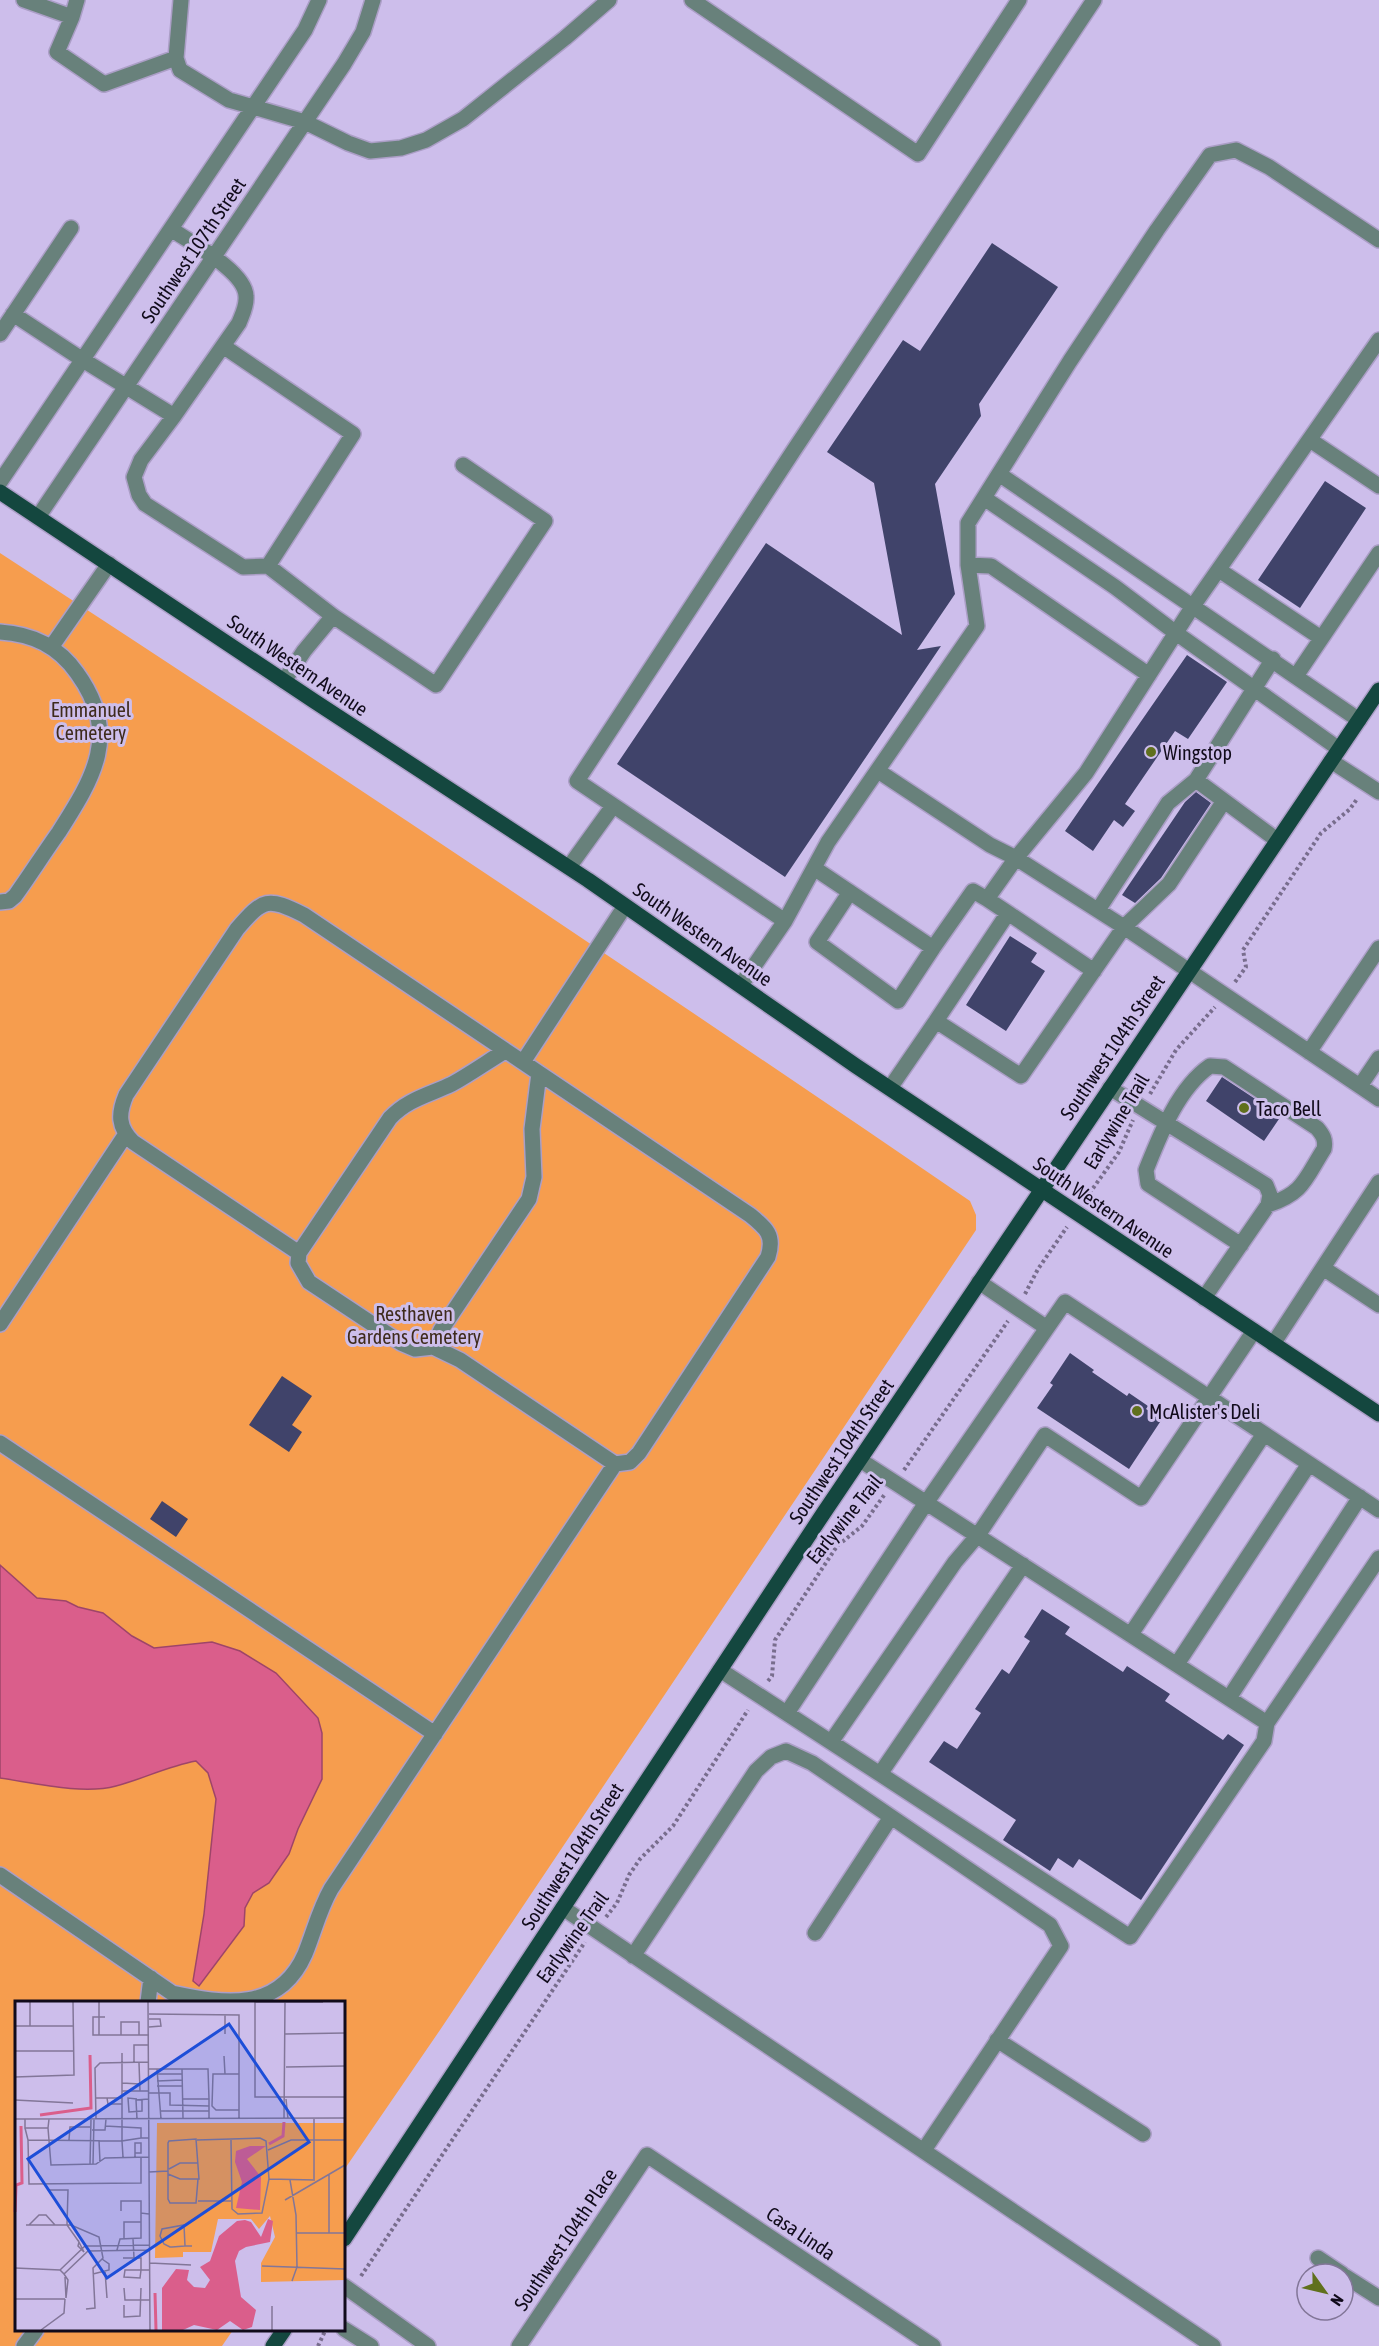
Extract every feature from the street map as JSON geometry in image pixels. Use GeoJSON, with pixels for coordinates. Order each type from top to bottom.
{"type":"FeatureCollection","features":[{"type":"Feature","properties":{"kind":"main road","name":"South Western Avenue"},"geometry":{"type":"LineString","coordinates":[[0,492],[569,867],[890,1088],[1379,1414]]}},
{"type":"Feature","properties":{"kind":"main road","name":"Southwest 104th Street"},"geometry":{"type":"LineString","coordinates":[[345,2237],[1041,1189],[1379,690]]}},
{"type":"Feature","properties":{"kind":"main road"},"geometry":{"type":"LineString","coordinates":[[273,2346],[283,2331]]}},
{"type":"Feature","properties":{"kind":"street"},"geometry":{"type":"LineString","coordinates":[[24,0],[72,16]]}},
{"type":"Feature","properties":{"kind":"street"},"geometry":{"type":"LineString","coordinates":[[77,0],[57,52],[104,84],[176,58]]}},
{"type":"Feature","properties":{"kind":"street"},"geometry":{"type":"LineString","coordinates":[[181,0],[176,58],[180,70],[229,100],[305,122],[370,151],[401,148],[426,140],[463,119],[566,38],[609,0]]}},
{"type":"Feature","properties":{"kind":"street","name":"Southwest 107th Street"},"geometry":{"type":"LineString","coordinates":[[0,482],[305,30],[319,0]]}},
{"type":"Feature","properties":{"kind":"street","name":"Southwest 107th Street"},"geometry":{"type":"LineString","coordinates":[[38,517],[305,122],[363,32],[373,0]]}},
{"type":"Feature","properties":{"kind":"street"},"geometry":{"type":"LineString","coordinates":[[692,0],[918,154],[1019,0]]}},
{"type":"Feature","properties":{"kind":"street"},"geometry":{"type":"LineString","coordinates":[[785,921],[577,781],[1094,0]]}},
{"type":"Feature","properties":{"kind":"street"},"geometry":{"type":"LineString","coordinates":[[741,985],[785,921],[828,843],[977,626],[968,565],[968,523],[1070,361],[1210,155],[1236,150],[1269,166],[1379,240]]}},
{"type":"Feature","properties":{"kind":"street"},"geometry":{"type":"LineString","coordinates":[[0,334],[71,228]]}},
{"type":"Feature","properties":{"kind":"street"},"geometry":{"type":"LineString","coordinates":[[171,230],[234,273],[247,295],[238,323],[141,460],[134,477],[139,495],[145,504],[243,567],[268,566],[333,616],[436,685],[545,521],[463,465]]}},
{"type":"Feature","properties":{"kind":"street"},"geometry":{"type":"LineString","coordinates":[[14,314],[82,360],[174,416]]}},
{"type":"Feature","properties":{"kind":"street"},"geometry":{"type":"LineString","coordinates":[[987,899],[1016,858],[1086,773],[1193,606],[1379,340]]}},
{"type":"Feature","properties":{"kind":"street"},"geometry":{"type":"LineString","coordinates":[[223,346],[353,435],[268,566]]}},
{"type":"Feature","properties":{"kind":"street"},"geometry":{"type":"LineString","coordinates":[[1310,440],[1379,486]]}},
{"type":"Feature","properties":{"kind":"street"},"geometry":{"type":"LineString","coordinates":[[999,474],[1273,659],[1359,720]]}},
{"type":"Feature","properties":{"kind":"street"},"geometry":{"type":"LineString","coordinates":[[984,498],[1115,586],[1255,689],[1373,788]]}},
{"type":"Feature","properties":{"kind":"street"},"geometry":{"type":"LineString","coordinates":[[1296,676],[1379,553]]}},
{"type":"Feature","properties":{"kind":"street"},"geometry":{"type":"LineString","coordinates":[[52,646],[109,564]]}},
{"type":"Feature","properties":{"kind":"street"},"geometry":{"type":"LineString","coordinates":[[968,565],[991,566],[1149,675]]}},
{"type":"Feature","properties":{"kind":"street"},"geometry":{"type":"LineString","coordinates":[[1219,570],[1321,638]]}},
{"type":"Feature","properties":{"kind":"street"},"geometry":{"type":"LineString","coordinates":[[284,681],[304,651],[333,616]]}},
{"type":"Feature","properties":{"kind":"street"},"geometry":{"type":"LineString","coordinates":[[0,632],[27,636],[52,646],[73,667],[93,701],[99,723],[100,744],[97,761],[84,793],[24,884],[9,901],[0,902]]}},
{"type":"Feature","properties":{"kind":"street"},"geometry":{"type":"LineString","coordinates":[[1098,910],[1168,803],[1196,780],[1273,659]]}},
{"type":"Feature","properties":{"kind":"street"},"geometry":{"type":"LineString","coordinates":[[878,771],[990,845],[1016,858],[1124,927],[1379,1099]]}},
{"type":"Feature","properties":{"kind":"street"},"geometry":{"type":"LineString","coordinates":[[1196,780],[1278,840]]}},
{"type":"Feature","properties":{"kind":"street"},"geometry":{"type":"LineString","coordinates":[[936,1021],[1021,1076],[1124,927],[1169,884],[1224,801]]}},
{"type":"Feature","properties":{"kind":"street"},"geometry":{"type":"LineString","coordinates":[[569,867],[613,806]]}},
{"type":"Feature","properties":{"kind":"street"},"geometry":{"type":"LineString","coordinates":[[814,868],[933,948]]}},
{"type":"Feature","properties":{"kind":"street"},"geometry":{"type":"LineString","coordinates":[[850,892],[817,942],[898,1001],[973,891],[1094,971]]}},
{"type":"Feature","properties":{"kind":"street"},"geometry":{"type":"LineString","coordinates":[[299,1253],[133,1142],[121,1127],[120,1116],[126,1095],[237,929],[258,907],[266,903],[277,902],[304,915],[759,1221],[771,1237],[771,1247],[762,1267],[639,1453],[630,1462],[615,1464],[460,1360],[433,1347],[415,1348],[401,1343],[309,1282],[298,1263],[299,1253],[397,1110],[451,1084],[504,1051]]}},
{"type":"Feature","properties":{"kind":"street"},"geometry":{"type":"LineString","coordinates":[[523,1062],[625,906]]}},
{"type":"Feature","properties":{"kind":"street"},"geometry":{"type":"LineString","coordinates":[[890,1088],[1008,913]]}},
{"type":"Feature","properties":{"kind":"street"},"geometry":{"type":"LineString","coordinates":[[1309,1052],[1379,948]]}},
{"type":"Feature","properties":{"kind":"street"},"geometry":{"type":"LineString","coordinates":[[1360,1086],[1379,1058]]}},
{"type":"Feature","properties":{"kind":"street"},"geometry":{"type":"LineString","coordinates":[[1241,1245],[1148,1184],[1146,1170],[1166,1123],[1196,1077],[1210,1066],[1224,1067],[1317,1128],[1326,1143],[1299,1190],[1288,1198],[1269,1205]]}},
{"type":"Feature","properties":{"kind":"street"},"geometry":{"type":"LineString","coordinates":[[433,1347],[441,1330],[529,1198],[534,1177],[532,1129],[539,1073]]}},
{"type":"Feature","properties":{"kind":"street"},"geometry":{"type":"LineString","coordinates":[[1110,1088],[1266,1185],[1270,1195],[1269,1205],[1203,1298]]}},
{"type":"Feature","properties":{"kind":"street"},"geometry":{"type":"LineString","coordinates":[[0,1324],[126,1134]]}},
{"type":"Feature","properties":{"kind":"street"},"geometry":{"type":"LineString","coordinates":[[1273,1344],[1379,1182]]}},
{"type":"Feature","properties":{"kind":"street"},"geometry":{"type":"LineString","coordinates":[[1323,1268],[1379,1305]]}},
{"type":"Feature","properties":{"kind":"street"},"geometry":{"type":"LineString","coordinates":[[979,1282],[1047,1328]]}},
{"type":"Feature","properties":{"kind":"street"},"geometry":{"type":"LineString","coordinates":[[787,1713],[926,1503],[1065,1302],[1379,1510]]}},
{"type":"Feature","properties":{"kind":"street"},"geometry":{"type":"LineString","coordinates":[[831,1742],[949,1571],[978,1535],[1045,1435],[1141,1498],[1254,1331]]}},
{"type":"Feature","properties":{"kind":"street"},"geometry":{"type":"LineString","coordinates":[[1131,1634],[1264,1434]]}},
{"type":"Feature","properties":{"kind":"street"},"geometry":{"type":"LineString","coordinates":[[0,1443],[435,1734]]}},
{"type":"Feature","properties":{"kind":"street"},"geometry":{"type":"LineString","coordinates":[[860,1460],[1267,1723]]}},
{"type":"Feature","properties":{"kind":"street"},"geometry":{"type":"LineString","coordinates":[[241,2001],[268,1994],[283,1984],[304,1955],[319,1910],[331,1889],[615,1464]]}},
{"type":"Feature","properties":{"kind":"street"},"geometry":{"type":"LineString","coordinates":[[1177,1664],[1310,1464]]}},
{"type":"Feature","properties":{"kind":"street"},"geometry":{"type":"LineString","coordinates":[[1228,1698],[1360,1497]]}},
{"type":"Feature","properties":{"kind":"street"},"geometry":{"type":"LineString","coordinates":[[720,1670],[1130,1937],[1264,1741],[1267,1723],[1379,1558]]}},
{"type":"Feature","properties":{"kind":"street"},"geometry":{"type":"LineString","coordinates":[[880,1774],[1023,1565]]}},
{"type":"Feature","properties":{"kind":"street"},"geometry":{"type":"LineString","coordinates":[[633,1956],[756,1772],[771,1757],[786,1751],[812,1763],[1050,1925],[1061,1946],[924,2150]]}},
{"type":"Feature","properties":{"kind":"street"},"geometry":{"type":"LineString","coordinates":[[815,1933],[891,1816]]}},
{"type":"Feature","properties":{"kind":"street"},"geometry":{"type":"LineString","coordinates":[[0,1875],[172,1993],[222,2001]]}},
{"type":"Feature","properties":{"kind":"street"},"geometry":{"type":"LineString","coordinates":[[563,1908],[1213,2346]]}},
{"type":"Feature","properties":{"kind":"street"},"geometry":{"type":"LineString","coordinates":[[148,2001],[151,1978]]}},
{"type":"Feature","properties":{"kind":"street"},"geometry":{"type":"LineString","coordinates":[[997,2040],[1143,2134]]}},
{"type":"Feature","properties":{"kind":"street","name":"Southwest 104th Place"},"geometry":{"type":"LineString","coordinates":[[519,2346],[647,2155]]}},
{"type":"Feature","properties":{"kind":"street","name":"Casa Linda"},"geometry":{"type":"LineString","coordinates":[[647,2155],[933,2346]]}},
{"type":"Feature","properties":{"kind":"street"},"geometry":{"type":"LineString","coordinates":[[1318,2258],[1324,2262]]}},
{"type":"Feature","properties":{"kind":"street"},"geometry":{"type":"LineString","coordinates":[[1355,2282],[1379,2298]]}},
{"type":"Feature","properties":{"kind":"street"},"geometry":{"type":"LineString","coordinates":[[347,2289],[428,2346]]}},
{"type":"Feature","properties":{"kind":"street"},"geometry":{"type":"LineString","coordinates":[[345,2330],[371,2346]]}},
{"type":"Feature","properties":{"kind":"street"},"geometry":{"type":"LineString","coordinates":[[24,2346],[35,2331]]}},
{"type":"Feature","properties":{"kind":"path","name":"Earlywine Trail"},"geometry":{"type":"LineString","coordinates":[[347,2289],[580,1947],[617,1903],[629,1875],[640,1859],[674,1826],[771,1676],[775,1640],[837,1546],[862,1526],[1017,1308],[1038,1269],[1119,1152],[1133,1120],[1176,1050],[1246,967],[1244,950],[1321,833],[1373,788]]}},
{"type":"Feature","properties":{"kind":"path"},"geometry":{"type":"LineString","coordinates":[[318,2346],[326,2331]]}},
{"type":"Feature","properties":{"kind":"green space","name":"Resthaven Gardens Cemetery"},"geometry":{"type":"Polygon","coordinates":[[[0,553],[366,793],[970,1201],[976,1215],[976,1230],[345,2169],[345,2001],[15,2001],[15,2331],[232,2331],[222,2346],[0,2346],[0,553]]]}},
{"type":"Feature","properties":{"kind":"shaded area"},"geometry":{"type":"Polygon","coordinates":[[[0,1565],[37,1598],[66,1601],[78,1607],[103,1613],[132,1636],[154,1648],[212,1642],[240,1651],[276,1673],[318,1718],[322,1733],[322,1779],[298,1829],[289,1854],[269,1883],[253,1893],[245,1908],[244,1926],[199,1986],[193,1981],[204,1914],[216,1799],[208,1773],[196,1761],[116,1786],[89,1789],[74,1789],[0,1778],[0,1565]]]}},
{"type":"Feature","properties":{"kind":"building"},"geometry":{"type":"Polygon","coordinates":[[[992,243],[1058,287],[979,404],[981,416],[935,484],[955,594],[917,650],[941,646],[785,877],[617,764],[766,543],[902,635],[874,483],[827,452],[903,340],[920,351],[992,243]]]}},
{"type":"Feature","properties":{"kind":"building"},"geometry":{"type":"Polygon","coordinates":[[[1325,481],[1366,508],[1300,608],[1258,580],[1325,481]]]}},
{"type":"Feature","properties":{"kind":"building"},"geometry":{"type":"Polygon","coordinates":[[[1187,655],[1227,682],[1188,739],[1175,731],[1125,804],[1135,811],[1123,827],[1114,820],[1093,851],[1065,831],[1187,655]]]}},
{"type":"Feature","properties":{"kind":"building"},"geometry":{"type":"Polygon","coordinates":[[[1196,792],[1211,803],[1161,878],[1135,903],[1122,895],[1185,802],[1196,792]]]}},
{"type":"Feature","properties":{"kind":"building"},"geometry":{"type":"Polygon","coordinates":[[[1010,936],[1037,953],[1031,962],[1045,971],[1006,1031],[966,1005],[1010,936]]]}},
{"type":"Feature","properties":{"kind":"building","name":"Taco Bell"},"geometry":{"type":"Polygon","coordinates":[[[1222,1077],[1281,1116],[1264,1141],[1206,1101],[1222,1077]]]}},
{"type":"Feature","properties":{"kind":"building"},"geometry":{"type":"Polygon","coordinates":[[[1070,1353],[1094,1370],[1092,1372],[1127,1396],[1129,1393],[1148,1406],[1146,1409],[1162,1419],[1129,1469],[1037,1408],[1053,1385],[1050,1383],[1070,1353]]]}},
{"type":"Feature","properties":{"kind":"building"},"geometry":{"type":"Polygon","coordinates":[[[282,1376],[312,1396],[292,1425],[302,1432],[289,1452],[249,1425],[282,1376]]]}},
{"type":"Feature","properties":{"kind":"building"},"geometry":{"type":"Polygon","coordinates":[[[162,1501],[188,1519],[176,1537],[150,1519],[162,1501]]]}},
{"type":"Feature","properties":{"kind":"building"},"geometry":{"type":"Polygon","coordinates":[[[1042,1609],[1070,1627],[1065,1634],[1123,1672],[1127,1666],[1170,1694],[1165,1701],[1223,1740],[1228,1734],[1244,1745],[1141,1900],[1079,1859],[1073,1868],[1058,1858],[1050,1871],[1003,1840],[1016,1820],[929,1762],[944,1741],[957,1749],[981,1713],[975,1709],[1002,1669],[1009,1674],[1030,1641],[1024,1637],[1042,1609]]]}},
{"type":"Feature","properties":{"kind":"place","name":"Wingstop"},"geometry":{"type":"Point","coordinates":[1151,752]}},
{"type":"Feature","properties":{"kind":"place","name":"Taco Bell"},"geometry":{"type":"Point","coordinates":[1244,1108]}},
{"type":"Feature","properties":{"kind":"place","name":"McAlister's Deli"},"geometry":{"type":"Point","coordinates":[1137,1411]}},
{"type":"Feature","properties":{"kind":"park label","name":"Emmanuel Cemetery"},"geometry":{"type":"Point","coordinates":[91,720]}}]}
